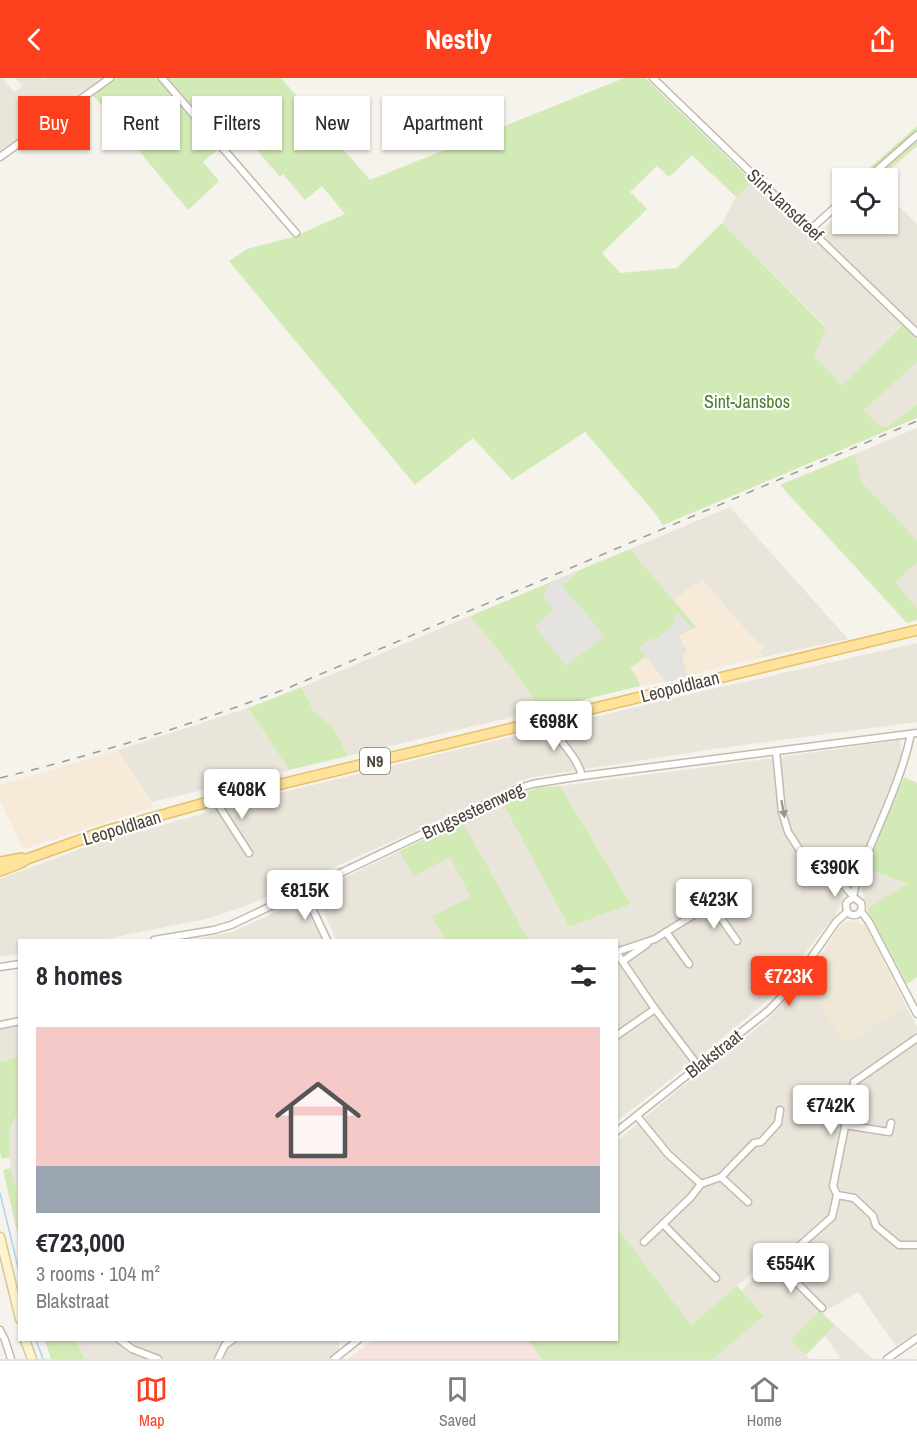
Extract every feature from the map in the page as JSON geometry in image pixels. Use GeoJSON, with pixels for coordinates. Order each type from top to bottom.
{"type":"FeatureCollection","features":[{"type":"Feature","properties":{"kind":"main road","name":"Leopoldlaan"},"geometry":{"type":"LineString","coordinates":[[0,862],[27,858],[105,831],[215,800],[917,630]]}},
{"type":"Feature","properties":{"kind":"main road","name":"Leopoldlaan"},"geometry":{"type":"LineString","coordinates":[[0,871],[21,863],[27,858]]}},
{"type":"Feature","properties":{"kind":"main road"},"geometry":{"type":"LineString","coordinates":[[0,1237],[18,1311]]}},
{"type":"Feature","properties":{"kind":"main road"},"geometry":{"type":"LineString","coordinates":[[25,1341],[32,1359]]}},
{"type":"Feature","properties":{"kind":"street"},"geometry":{"type":"LineString","coordinates":[[0,157],[110,78]]}},
{"type":"Feature","properties":{"kind":"street"},"geometry":{"type":"LineString","coordinates":[[162,78],[296,233]]}},
{"type":"Feature","properties":{"kind":"street","name":"Sint-Jansdreef"},"geometry":{"type":"LineString","coordinates":[[653,78],[917,333]]}},
{"type":"Feature","properties":{"kind":"street"},"geometry":{"type":"LineString","coordinates":[[879,168],[917,135]]}},
{"type":"Feature","properties":{"kind":"street"},"geometry":{"type":"LineString","coordinates":[[811,229],[832,210]]}},
{"type":"Feature","properties":{"kind":"street"},"geometry":{"type":"LineString","coordinates":[[547,720],[579,764],[582,776]]}},
{"type":"Feature","properties":{"kind":"street"},"geometry":{"type":"LineString","coordinates":[[861,912],[852,915],[847,912],[845,906],[853,897],[859,874],[914,734]]}},
{"type":"Feature","properties":{"kind":"street","name":"Brugsesteenweg"},"geometry":{"type":"LineString","coordinates":[[160,939],[231,925],[517,789],[532,784],[914,734]]}},
{"type":"Feature","properties":{"kind":"street"},"geometry":{"type":"LineString","coordinates":[[776,751],[782,812],[788,832],[799,849],[820,869],[841,881],[853,897],[861,903],[861,912],[869,922],[917,1014]]}},
{"type":"Feature","properties":{"kind":"street"},"geometry":{"type":"LineString","coordinates":[[215,800],[249,853]]}},
{"type":"Feature","properties":{"kind":"street"},"geometry":{"type":"LineString","coordinates":[[304,891],[327,939]]}},
{"type":"Feature","properties":{"kind":"street"},"geometry":{"type":"LineString","coordinates":[[623,961],[711,904],[737,941]]}},
{"type":"Feature","properties":{"kind":"street","name":"Blakstraat"},"geometry":{"type":"LineString","coordinates":[[618,1130],[769,1010],[790,988],[836,922],[847,912]]}},
{"type":"Feature","properties":{"kind":"street"},"geometry":{"type":"LineString","coordinates":[[666,932],[689,964]]}},
{"type":"Feature","properties":{"kind":"street"},"geometry":{"type":"LineString","coordinates":[[618,951],[655,939]]}},
{"type":"Feature","properties":{"kind":"street"},"geometry":{"type":"LineString","coordinates":[[618,955],[655,1010],[699,1066]]}},
{"type":"Feature","properties":{"kind":"street"},"geometry":{"type":"LineString","coordinates":[[0,967],[18,964]]}},
{"type":"Feature","properties":{"kind":"street"},"geometry":{"type":"LineString","coordinates":[[618,1035],[655,1010]]}},
{"type":"Feature","properties":{"kind":"street"},"geometry":{"type":"LineString","coordinates":[[0,1025],[18,1021]]}},
{"type":"Feature","properties":{"kind":"street"},"geometry":{"type":"LineString","coordinates":[[822,1308],[791,1278],[780,1263],[832,1217],[837,1195],[833,1186],[854,1082],[917,1038]]}},
{"type":"Feature","properties":{"kind":"street"},"geometry":{"type":"LineString","coordinates":[[644,1242],[691,1197],[701,1184],[721,1177],[754,1143],[761,1142],[778,1123],[780,1110]]}},
{"type":"Feature","properties":{"kind":"street"},"geometry":{"type":"LineString","coordinates":[[636,1116],[668,1154],[701,1184]]}},
{"type":"Feature","properties":{"kind":"street"},"geometry":{"type":"LineString","coordinates":[[845,1125],[889,1132],[891,1123]]}},
{"type":"Feature","properties":{"kind":"street"},"geometry":{"type":"LineString","coordinates":[[721,1177],[748,1202]]}},
{"type":"Feature","properties":{"kind":"street"},"geometry":{"type":"LineString","coordinates":[[837,1195],[854,1198],[873,1216],[876,1226],[898,1245],[917,1245]]}},
{"type":"Feature","properties":{"kind":"street"},"geometry":{"type":"LineString","coordinates":[[663,1224],[716,1278]]}},
{"type":"Feature","properties":{"kind":"street"},"geometry":{"type":"LineString","coordinates":[[0,1330],[11,1359]]}},
{"type":"Feature","properties":{"kind":"street"},"geometry":{"type":"LineString","coordinates":[[887,1359],[917,1338]]}},
{"type":"Feature","properties":{"kind":"street"},"geometry":{"type":"LineString","coordinates":[[125,1341],[132,1349],[158,1359]]}},
{"type":"Feature","properties":{"kind":"street"},"geometry":{"type":"LineString","coordinates":[[219,1359],[225,1345],[231,1341]]}},
{"type":"Feature","properties":{"kind":"street"},"geometry":{"type":"LineString","coordinates":[[345,1341],[345,1350]]}},
{"type":"Feature","properties":{"kind":"street"},"geometry":{"type":"LineString","coordinates":[[334,1359],[357,1341]]}},
{"type":"Feature","properties":{"kind":"shaded area"},"geometry":{"type":"Polygon","coordinates":[[[0,78],[14,92],[22,86],[15,78],[41,78],[43,80],[45,78],[105,78],[78,96],[18,96],[18,140],[0,153],[0,78]]]}},
{"type":"Feature","properties":{"kind":"shaded area"},"geometry":{"type":"Polygon","coordinates":[[[761,175],[820,231],[832,221],[832,234],[898,234],[898,206],[917,224],[917,339],[902,324],[842,385],[813,356],[826,327],[722,223],[736,197],[761,175]]]}},
{"type":"Feature","properties":{"kind":"shaded area"},"geometry":{"type":"Polygon","coordinates":[[[917,362],[917,404],[887,427],[878,425],[864,410],[917,362]]]}},
{"type":"Feature","properties":{"kind":"shaded area"},"geometry":{"type":"Polygon","coordinates":[[[917,428],[917,540],[860,482],[855,454],[917,428]]]}},
{"type":"Feature","properties":{"kind":"shaded area"},"geometry":{"type":"Polygon","coordinates":[[[730,507],[848,639],[764,657],[759,652],[764,647],[750,635],[703,580],[696,586],[694,584],[674,601],[630,549],[730,507]]]}},
{"type":"Feature","properties":{"kind":"shaded area"},"geometry":{"type":"Polygon","coordinates":[[[630,549],[674,601],[694,584],[696,586],[703,580],[750,635],[764,647],[759,652],[764,657],[666,682],[640,686],[637,678],[553,609],[630,549]]]}},
{"type":"Feature","properties":{"kind":"shaded area"},"geometry":{"type":"Polygon","coordinates":[[[917,563],[917,608],[896,582],[917,563]]]}},
{"type":"Feature","properties":{"kind":"shaded area"},"geometry":{"type":"Polygon","coordinates":[[[579,571],[562,586],[605,636],[566,666],[535,626],[553,609],[543,596],[549,583],[579,571]]]}},
{"type":"Feature","properties":{"kind":"shaded area"},"geometry":{"type":"Polygon","coordinates":[[[679,613],[692,629],[679,635],[687,651],[682,655],[687,677],[666,682],[639,648],[652,637],[655,640],[675,623],[672,619],[679,613]]]}},
{"type":"Feature","properties":{"kind":"shaded area"},"geometry":{"type":"Polygon","coordinates":[[[470,616],[509,664],[541,710],[348,756],[334,729],[313,710],[302,687],[470,616]]]}},
{"type":"Feature","properties":{"kind":"shaded area"},"geometry":{"type":"Polygon","coordinates":[[[917,643],[917,722],[721,748],[528,778],[409,834],[248,905],[206,919],[106,939],[18,939],[18,954],[0,957],[0,879],[88,846],[252,800],[708,690],[917,643]]]}},
{"type":"Feature","properties":{"kind":"shaded area"},"geometry":{"type":"Polygon","coordinates":[[[248,708],[289,770],[151,802],[118,750],[248,708]]]}},
{"type":"Feature","properties":{"kind":"shaded area"},"geometry":{"type":"Polygon","coordinates":[[[900,740],[902,756],[835,916],[764,1003],[618,1120],[618,939],[336,939],[315,892],[502,802],[569,927],[631,904],[560,786],[900,740]]]}},
{"type":"Feature","properties":{"kind":"shaded area"},"geometry":{"type":"Polygon","coordinates":[[[118,750],[153,807],[23,849],[0,800],[0,785],[118,750]]]}},
{"type":"Feature","properties":{"kind":"shaded area"},"geometry":{"type":"Polygon","coordinates":[[[866,869],[908,885],[867,909],[862,890],[866,869]]]}},
{"type":"Feature","properties":{"kind":"shaded area"},"geometry":{"type":"Polygon","coordinates":[[[302,900],[322,939],[196,939],[233,932],[302,900]]]}},
{"type":"Feature","properties":{"kind":"shaded area"},"geometry":{"type":"Polygon","coordinates":[[[856,920],[866,926],[906,1006],[846,1044],[803,981],[841,925],[856,920]]]}},
{"type":"Feature","properties":{"kind":"shaded area"},"geometry":{"type":"Polygon","coordinates":[[[803,981],[846,1044],[906,1006],[917,1027],[917,1331],[896,1346],[858,1292],[827,1310],[775,1254],[691,1325],[638,1256],[618,1271],[618,1140],[765,1022],[803,981]]]}},
{"type":"Feature","properties":{"kind":"shaded area"},"geometry":{"type":"Polygon","coordinates":[[[18,1025],[18,1056],[0,1062],[0,1028],[18,1025]]]}},
{"type":"Feature","properties":{"kind":"shaded area"},"geometry":{"type":"Polygon","coordinates":[[[18,1111],[18,1201],[9,1157],[9,1131],[18,1111]]]}},
{"type":"Feature","properties":{"kind":"shaded area"},"geometry":{"type":"Polygon","coordinates":[[[772,1261],[819,1310],[791,1341],[810,1359],[713,1359],[764,1316],[741,1291],[772,1261]]]}},
{"type":"Feature","properties":{"kind":"shaded area"},"geometry":{"type":"Polygon","coordinates":[[[835,1325],[873,1359],[841,1359],[825,1335],[835,1325]]]}},
{"type":"Feature","properties":{"kind":"shaded area"},"geometry":{"type":"Polygon","coordinates":[[[76,1341],[339,1341],[339,1349],[327,1359],[85,1359],[76,1341]]]}},
{"type":"Feature","properties":{"kind":"shaded area"},"geometry":{"type":"Polygon","coordinates":[[[372,1341],[529,1341],[542,1359],[348,1359],[372,1341]]]}},
{"type":"Feature","properties":{"kind":"green space"},"geometry":{"type":"Polygon","coordinates":[[[116,78],[158,78],[173,96],[102,96],[102,106],[92,94],[116,78]]]}},
{"type":"Feature","properties":{"kind":"green space","name":"Sint-Jansbos"},"geometry":{"type":"Polygon","coordinates":[[[166,78],[281,78],[297,96],[294,96],[294,150],[344,150],[370,180],[445,150],[504,150],[504,126],[624,78],[645,78],[753,182],[736,197],[692,155],[669,177],[657,166],[630,192],[647,209],[602,253],[620,273],[677,268],[722,223],[826,328],[814,356],[842,385],[903,324],[917,339],[917,362],[864,410],[878,425],[887,427],[917,404],[917,418],[663,525],[585,432],[512,480],[473,438],[415,485],[229,261],[247,249],[293,237],[345,214],[322,186],[305,200],[283,174],[280,177],[257,150],[282,150],[282,96],[192,96],[192,109],[166,78]]]}},
{"type":"Feature","properties":{"kind":"green space"},"geometry":{"type":"Polygon","coordinates":[[[180,104],[192,118],[192,150],[217,150],[203,162],[219,181],[188,210],[138,150],[180,150],[180,104]]]}},
{"type":"Feature","properties":{"kind":"green space"},"geometry":{"type":"Polygon","coordinates":[[[917,126],[917,146],[892,168],[869,168],[917,126]]]}},
{"type":"Feature","properties":{"kind":"green space"},"geometry":{"type":"Polygon","coordinates":[[[855,454],[861,482],[917,540],[917,563],[896,582],[917,608],[917,620],[907,623],[780,485],[855,454]]]}},
{"type":"Feature","properties":{"kind":"green space"},"geometry":{"type":"Polygon","coordinates":[[[630,549],[696,627],[679,635],[687,651],[682,655],[687,677],[666,682],[646,656],[630,668],[640,686],[541,710],[509,664],[470,616],[630,549]]]}},
{"type":"Feature","properties":{"kind":"green space"},"geometry":{"type":"Polygon","coordinates":[[[302,687],[313,710],[334,729],[348,756],[289,770],[248,708],[302,687]]]}},
{"type":"Feature","properties":{"kind":"green space"},"geometry":{"type":"Polygon","coordinates":[[[904,777],[917,783],[917,977],[907,984],[867,909],[907,884],[866,869],[904,777]]]}},
{"type":"Feature","properties":{"kind":"green space"},"geometry":{"type":"Polygon","coordinates":[[[560,786],[631,904],[569,927],[502,802],[536,788],[560,786]]]}},
{"type":"Feature","properties":{"kind":"green space"},"geometry":{"type":"Polygon","coordinates":[[[462,821],[528,939],[444,939],[432,916],[471,897],[450,857],[414,876],[399,851],[462,821]]]}},
{"type":"Feature","properties":{"kind":"green space"},"geometry":{"type":"Polygon","coordinates":[[[18,1056],[18,1111],[9,1131],[9,1157],[2,1159],[0,1152],[0,1062],[18,1056]]]}},
{"type":"Feature","properties":{"kind":"green space"},"geometry":{"type":"Polygon","coordinates":[[[11,1168],[18,1201],[18,1236],[3,1170],[11,1168]]]}},
{"type":"Feature","properties":{"kind":"green space"},"geometry":{"type":"Polygon","coordinates":[[[618,1229],[691,1325],[737,1286],[764,1316],[713,1359],[542,1359],[529,1341],[618,1341],[618,1229]]]}},
{"type":"Feature","properties":{"kind":"green space"},"geometry":{"type":"Polygon","coordinates":[[[819,1310],[835,1325],[806,1355],[790,1341],[819,1310]]]}},
{"type":"Feature","properties":{"kind":"green space"},"geometry":{"type":"Polygon","coordinates":[[[45,1341],[76,1341],[85,1359],[51,1359],[45,1341]]]}},
{"type":"Feature","properties":{"kind":"waterway"},"geometry":{"type":"LineString","coordinates":[[0,1193],[18,1267]]}},
{"type":"Feature","properties":{"kind":"waterway"},"geometry":{"type":"LineString","coordinates":[[36,1341],[43,1359]]}},
{"type":"Feature","properties":{"kind":"railway"},"geometry":{"type":"LineString","coordinates":[[0,778],[146,738],[288,688],[917,421]]}}]}
